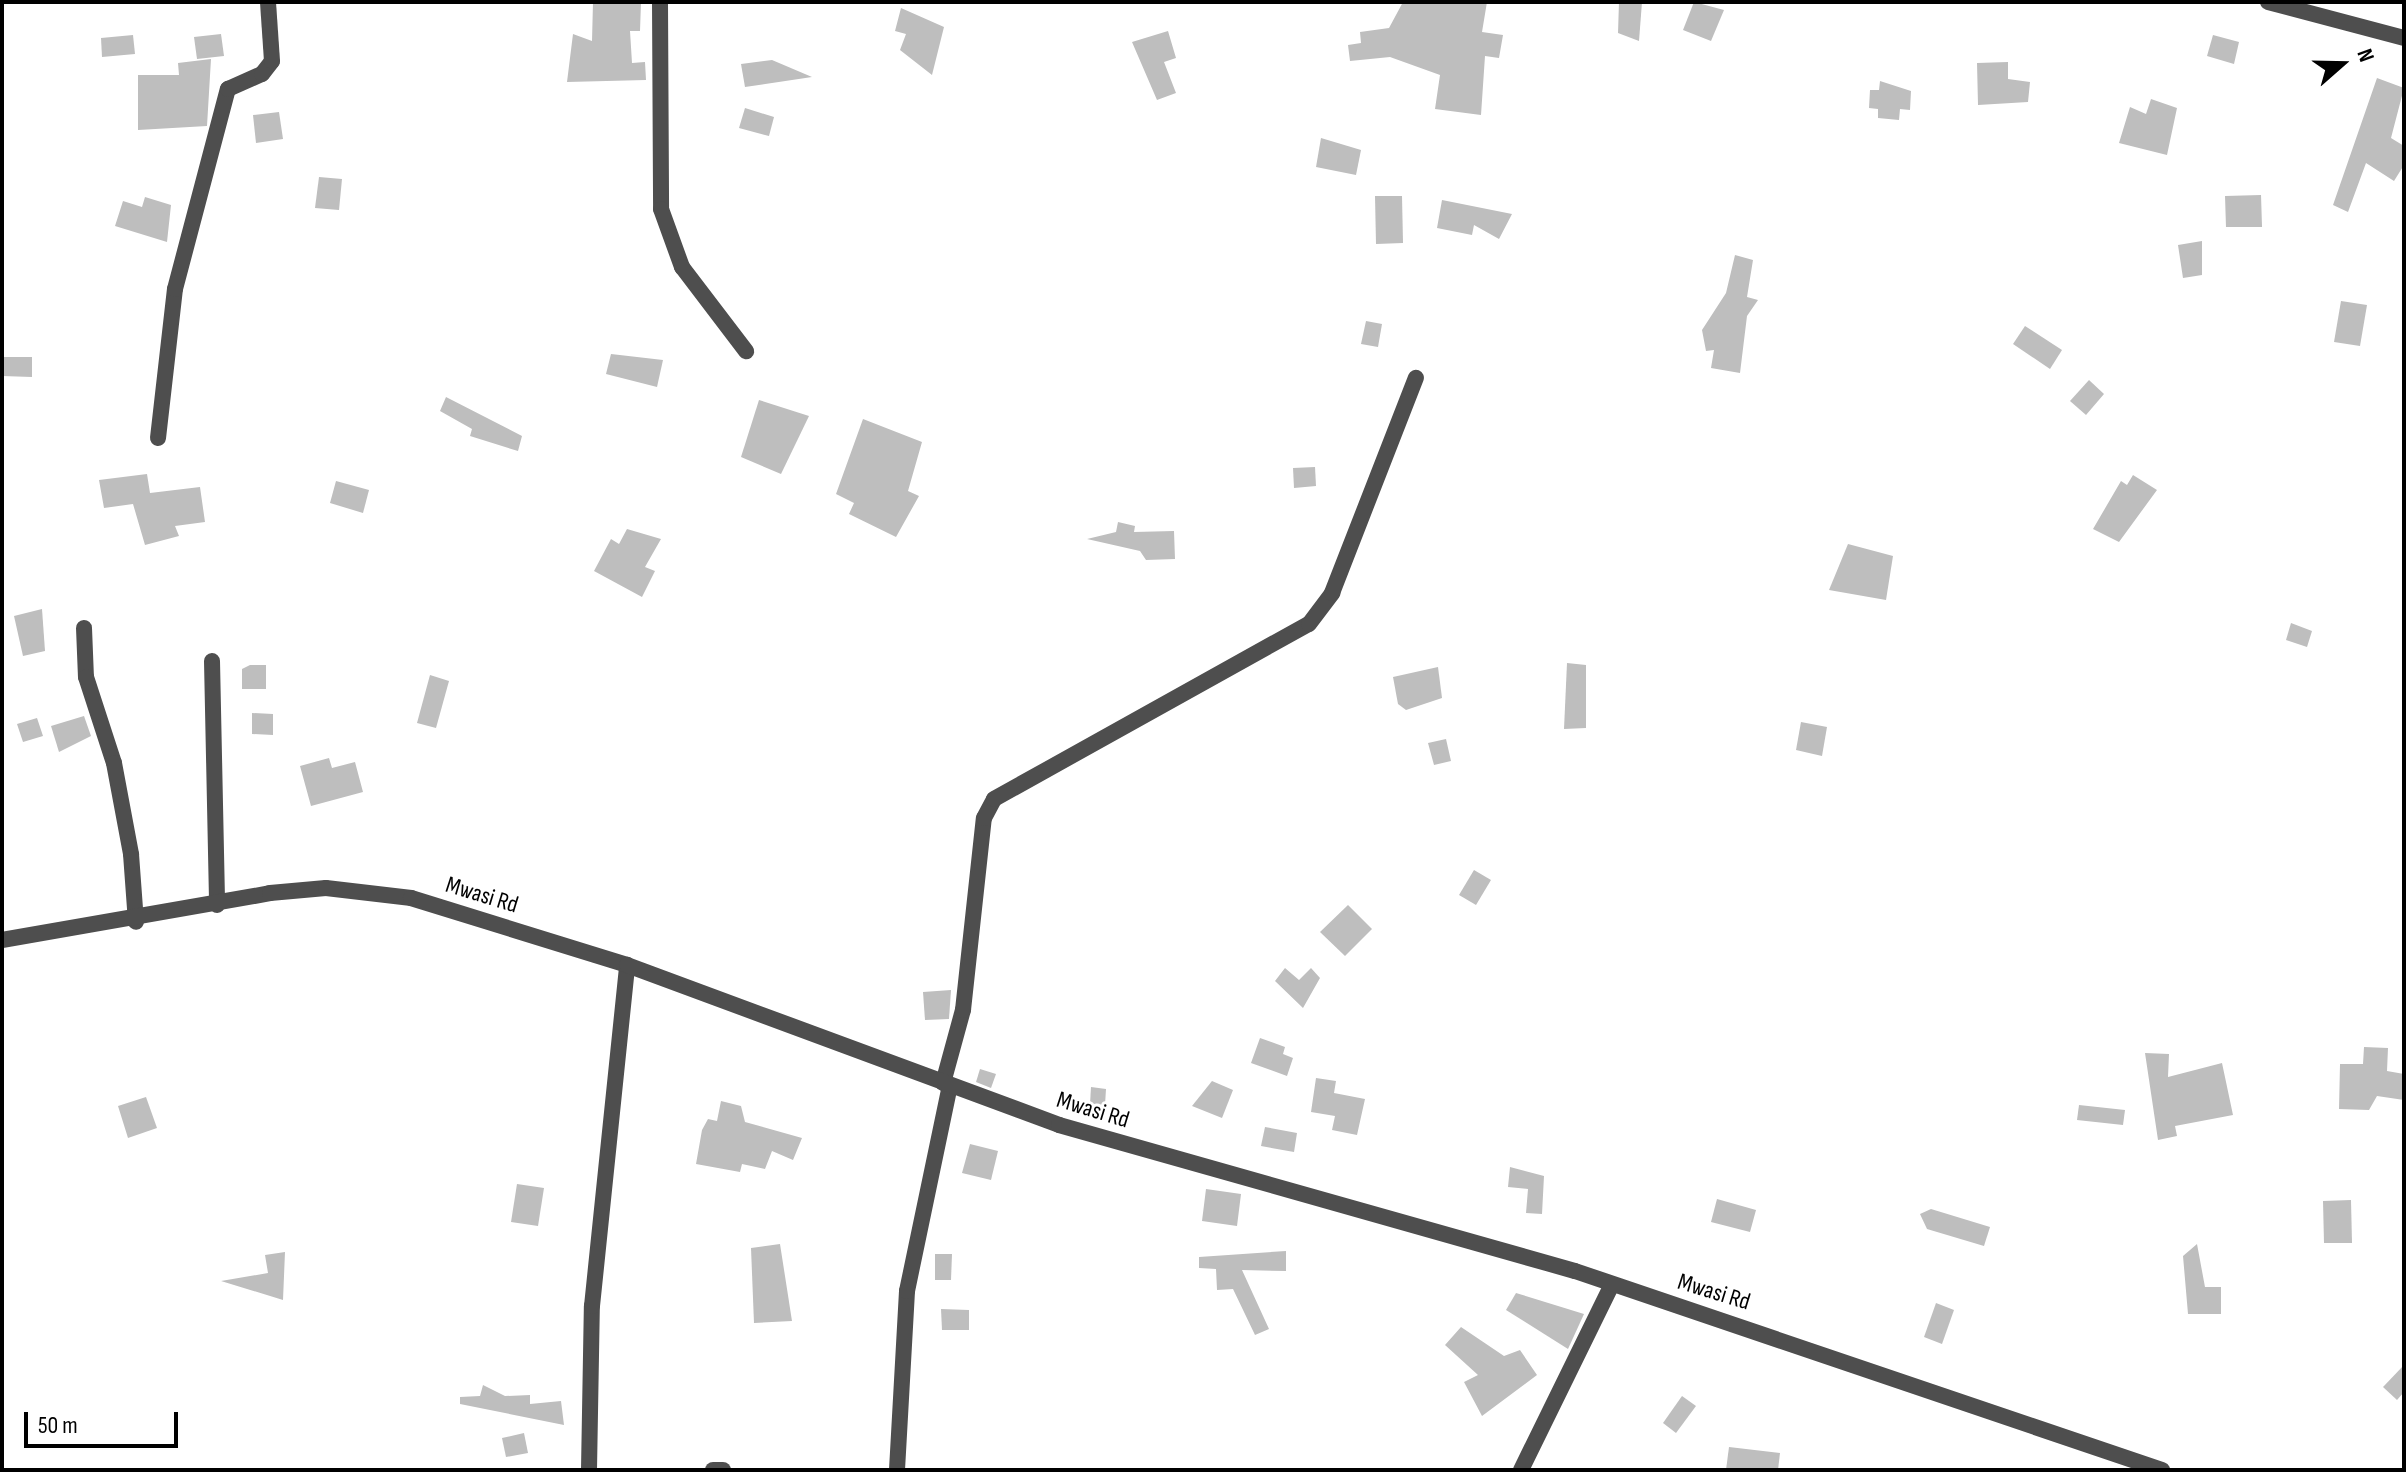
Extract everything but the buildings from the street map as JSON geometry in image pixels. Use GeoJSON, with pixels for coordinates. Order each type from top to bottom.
{"type":"FeatureCollection","features":[{"type":"Feature","properties":{"kind":"street"},"geometry":{"type":"LineString","coordinates":[[158,438],[175,289],[228,89],[272,61],[268,2]]}},
{"type":"Feature","properties":{"kind":"street"},"geometry":{"type":"LineString","coordinates":[[660,2],[661,209],[682,267],[746,351]]}},
{"type":"Feature","properties":{"kind":"street"},"geometry":{"type":"LineString","coordinates":[[2268,2],[2404,38]]}},
{"type":"Feature","properties":{"kind":"street"},"geometry":{"type":"LineString","coordinates":[[897,1470],[907,1291],[963,1010],[984,818],[994,799],[1309,624],[1332,593],[1416,378]]}},
{"type":"Feature","properties":{"kind":"street"},"geometry":{"type":"LineString","coordinates":[[84,628],[86,677],[114,763],[128,839],[136,922]]}},
{"type":"Feature","properties":{"kind":"street"},"geometry":{"type":"LineString","coordinates":[[212,661],[217,905]]}},
{"type":"Feature","properties":{"kind":"street","name":"Mwasi Rd"},"geometry":{"type":"LineString","coordinates":[[2,940],[136,922],[217,905],[326,888],[375,891],[627,965],[946,1085],[1226,1176],[1611,1286],[2162,1470]]}},
{"type":"Feature","properties":{"kind":"street"},"geometry":{"type":"LineString","coordinates":[[589,1470],[592,1306],[627,965]]}},
{"type":"Feature","properties":{"kind":"street"},"geometry":{"type":"LineString","coordinates":[[1521,1470],[1611,1286]]}},
{"type":"Feature","properties":{"kind":"street"},"geometry":{"type":"LineString","coordinates":[[713,1470],[723,1470]]}}]}
